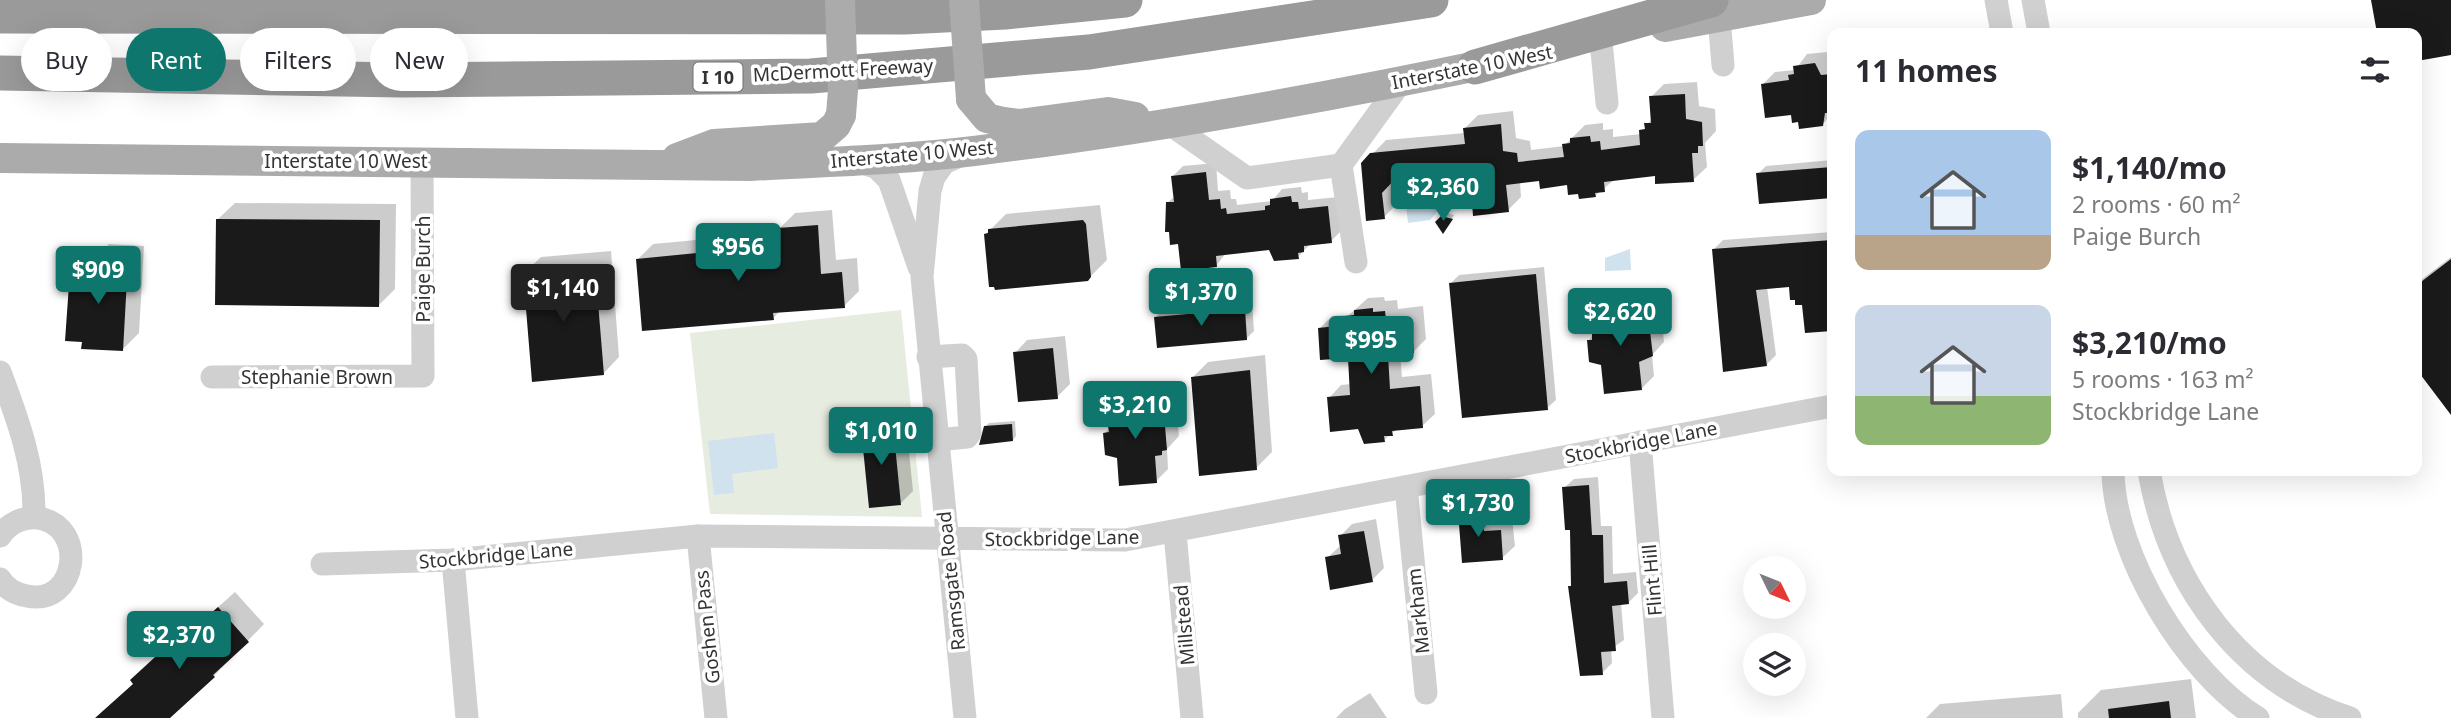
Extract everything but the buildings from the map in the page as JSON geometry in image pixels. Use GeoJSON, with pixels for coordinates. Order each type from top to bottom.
{"type":"FeatureCollection","features":[{"type":"Feature","properties":{"kind":"highway"},"geometry":{"type":"LineString","coordinates":[[0,16],[904,16],[1005,12],[1125,0]]}},
{"type":"Feature","properties":{"kind":"highway","name":"McDermott Freeway"},"geometry":{"type":"LineString","coordinates":[[0,73],[401,80],[811,76],[1089,52],[1431,0]]}},
{"type":"Feature","properties":{"kind":"highway"},"geometry":{"type":"LineString","coordinates":[[1475,66],[1715,9]]}},
{"type":"Feature","properties":{"kind":"main road"},"geometry":{"type":"LineString","coordinates":[[661,164],[714,145],[822,137],[836,125],[841,115],[844,90],[840,0]]}},
{"type":"Feature","properties":{"kind":"main road"},"geometry":{"type":"LineString","coordinates":[[964,0],[971,99],[988,118],[1019,124],[1108,112],[1168,123]]}},
{"type":"Feature","properties":{"kind":"main road","name":"Interstate 10 West"},"geometry":{"type":"LineString","coordinates":[[0,158],[751,166],[970,151],[1168,123],[1401,82],[1601,41],[1715,9],[1811,0]]}},
{"type":"Feature","properties":{"kind":"street"},"geometry":{"type":"LineString","coordinates":[[1996,0],[2001,28]]}},
{"type":"Feature","properties":{"kind":"street"},"geometry":{"type":"LineString","coordinates":[[2033,0],[2038,28]]}},
{"type":"Feature","properties":{"kind":"street"},"geometry":{"type":"LineString","coordinates":[[1715,9],[1723,65]]}},
{"type":"Feature","properties":{"kind":"street"},"geometry":{"type":"LineString","coordinates":[[1601,41],[1607,103]]}},
{"type":"Feature","properties":{"kind":"street"},"geometry":{"type":"LineString","coordinates":[[1356,262],[1341,165],[1401,82]]}},
{"type":"Feature","properties":{"kind":"street"},"geometry":{"type":"LineString","coordinates":[[1168,123],[1247,178],[1341,165]]}},
{"type":"Feature","properties":{"kind":"street","name":"Ramsgate Road"},"geometry":{"type":"LineString","coordinates":[[965,718],[922,277],[930,191],[934,177],[944,163],[970,151]]}},
{"type":"Feature","properties":{"kind":"street","name":"Ramsgate Road"},"geometry":{"type":"LineString","coordinates":[[855,160],[877,169],[889,180],[922,277]]}},
{"type":"Feature","properties":{"kind":"street","name":"Paige Burch"},"geometry":{"type":"LineString","coordinates":[[422,161],[423,376]]}},
{"type":"Feature","properties":{"kind":"street"},"geometry":{"type":"LineString","coordinates":[[929,357],[962,355],[965,359],[969,435],[937,440]]}},
{"type":"Feature","properties":{"kind":"street"},"geometry":{"type":"LineString","coordinates":[[0,372],[29,458],[34,489],[34,517]]}},
{"type":"Feature","properties":{"kind":"street","name":"Stephanie Brown"},"geometry":{"type":"LineString","coordinates":[[212,377],[423,376]]}},
{"type":"Feature","properties":{"kind":"street","name":"Stockbridge Lane"},"geometry":{"type":"LineString","coordinates":[[322,564],[453,560],[698,536],[1125,541],[1175,533],[1298,498],[1406,487],[1827,407]]}},
{"type":"Feature","properties":{"kind":"street","name":"Flint Hill"},"geometry":{"type":"LineString","coordinates":[[1640,442],[1663,718]]}},
{"type":"Feature","properties":{"kind":"street"},"geometry":{"type":"LineString","coordinates":[[2114,476],[2118,504],[2131,547],[2149,595],[2168,627],[2220,687],[2258,718]]}},
{"type":"Feature","properties":{"kind":"street"},"geometry":{"type":"LineString","coordinates":[[2150,476],[2162,530],[2207,617],[2255,664],[2282,685],[2337,716]]}},
{"type":"Feature","properties":{"kind":"street","name":"Markham"},"geometry":{"type":"LineString","coordinates":[[1406,487],[1426,693]]}},
{"type":"Feature","properties":{"kind":"street"},"geometry":{"type":"LineString","coordinates":[[0,536],[18,520],[34,517],[49,521],[66,536],[73,558],[70,573],[61,586],[48,595],[32,597],[17,594],[0,579]]}},
{"type":"Feature","properties":{"kind":"street","name":"Millstead"},"geometry":{"type":"LineString","coordinates":[[1175,533],[1192,718]]}},
{"type":"Feature","properties":{"kind":"street","name":"Goshen Pass"},"geometry":{"type":"LineString","coordinates":[[698,536],[716,718]]}},
{"type":"Feature","properties":{"kind":"street"},"geometry":{"type":"LineString","coordinates":[[453,560],[467,718]]}},
{"type":"Feature","properties":{"kind":"shaded area"},"geometry":{"type":"Polygon","coordinates":[[[901,310],[922,517],[710,514],[690,333],[901,310]]]}},
{"type":"Feature","properties":{"kind":"water"},"geometry":{"type":"Polygon","coordinates":[[[1435,189],[1437,212],[1430,220],[1408,223],[1406,205],[1422,206],[1417,191],[1435,189]]]}},
{"type":"Feature","properties":{"kind":"water"},"geometry":{"type":"Polygon","coordinates":[[[1630,249],[1631,270],[1605,271],[1605,258],[1630,249]]]}},
{"type":"Feature","properties":{"kind":"water"},"geometry":{"type":"Polygon","coordinates":[[[774,433],[778,468],[732,474],[734,493],[714,495],[708,441],[774,433]]]}}]}
